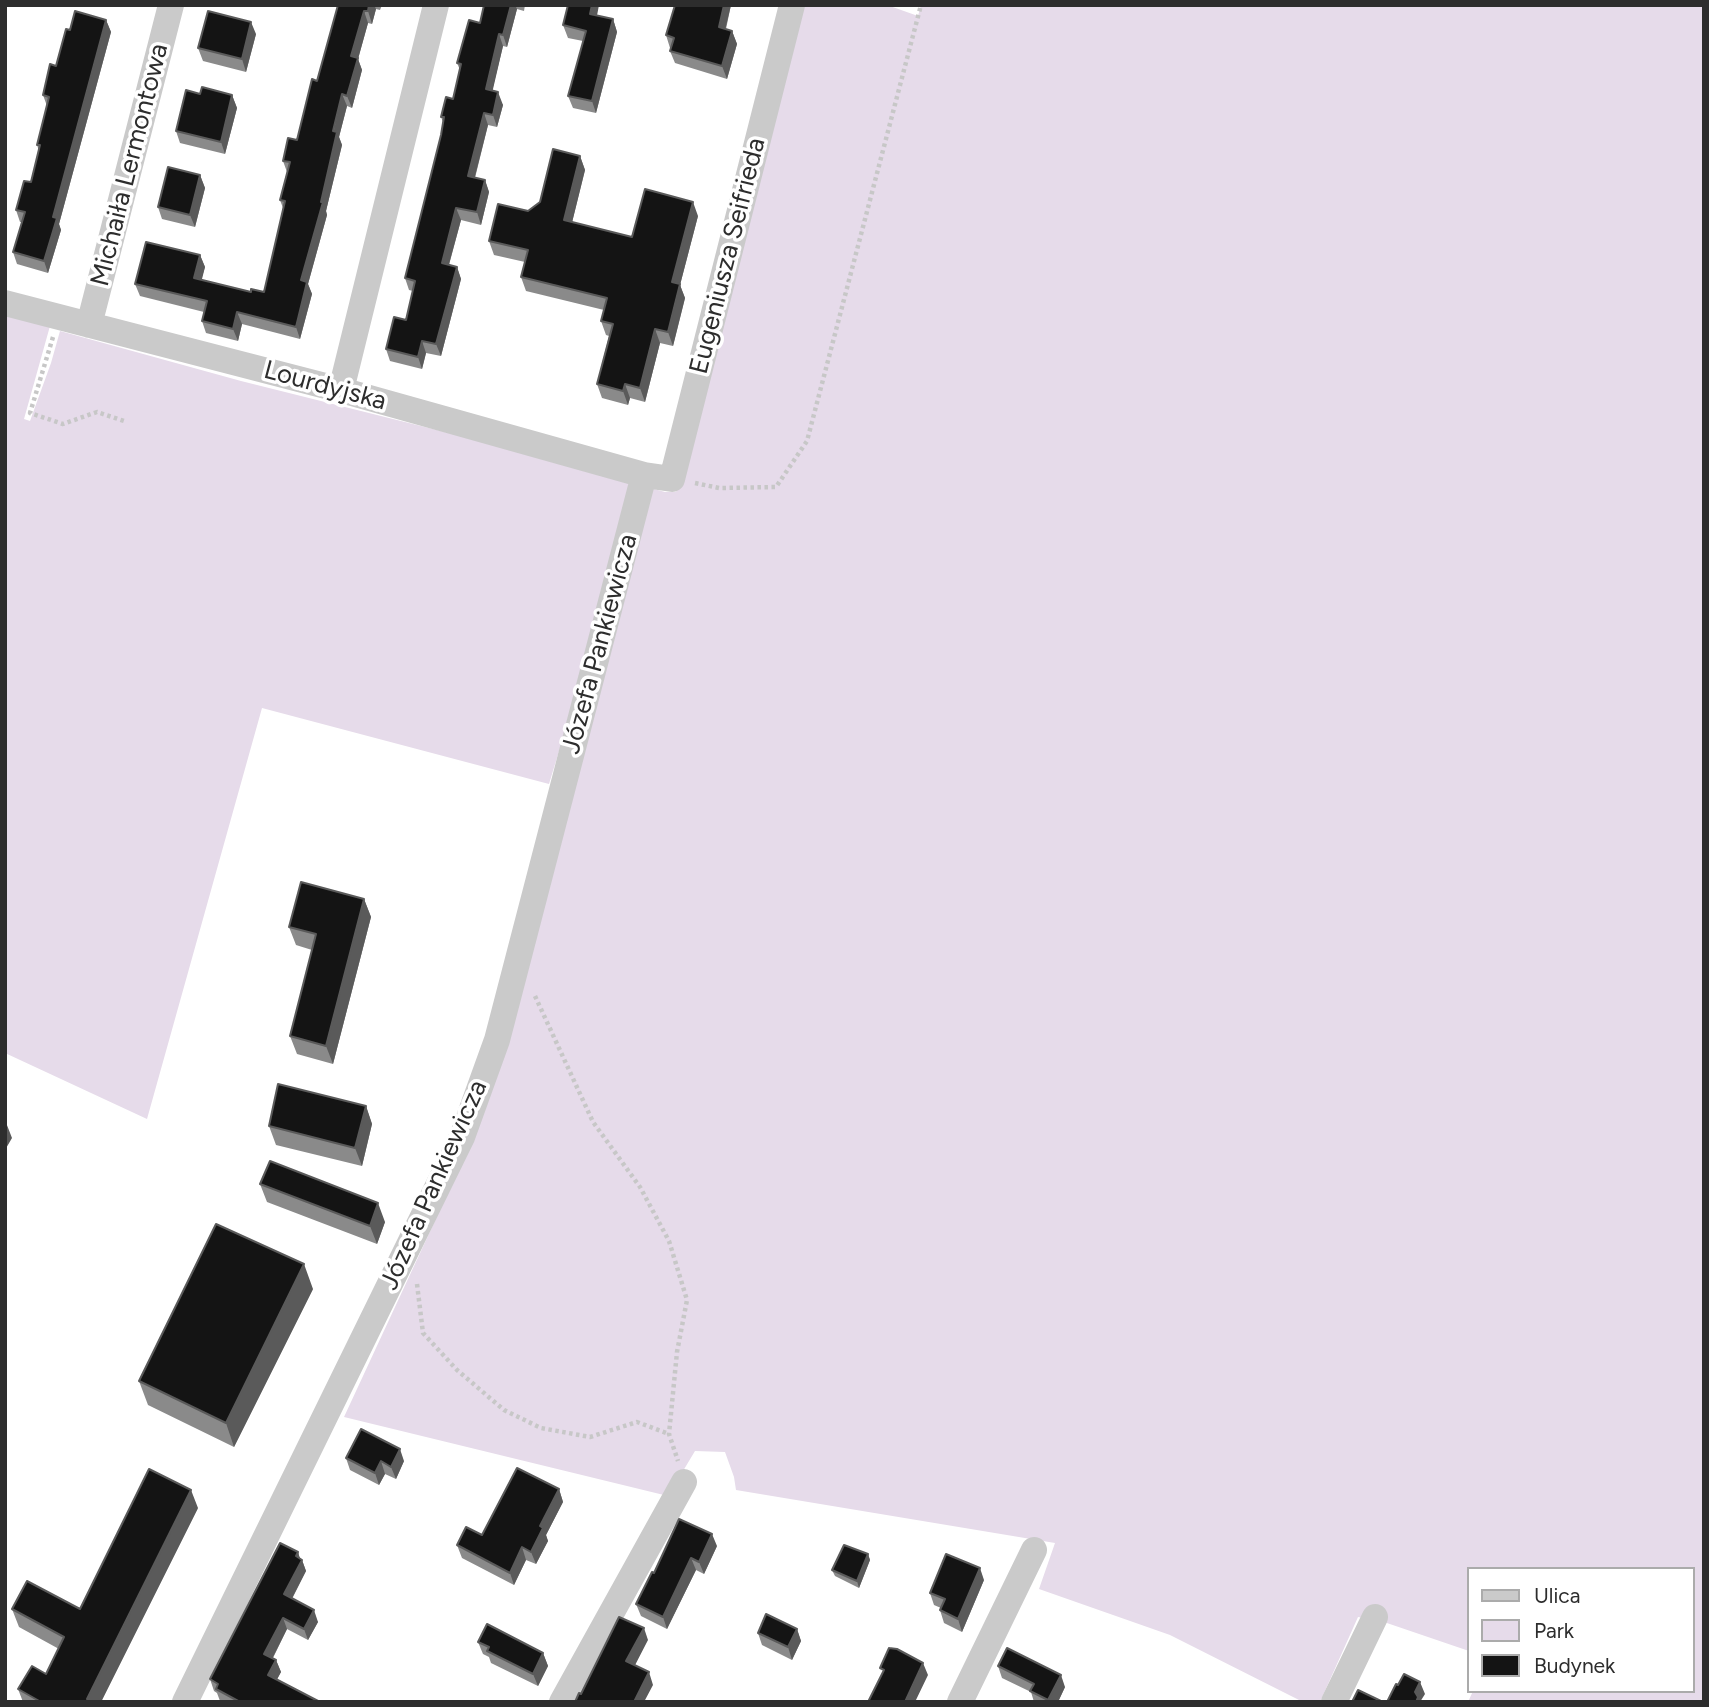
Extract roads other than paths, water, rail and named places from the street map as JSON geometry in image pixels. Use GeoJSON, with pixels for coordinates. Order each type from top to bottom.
{"type":"FeatureCollection","features":[{"type":"Feature","properties":{"kind":"street","name":"Michaiła Lermontowa"},"geometry":{"type":"LineString","coordinates":[[89,324],[171,5]]}},
{"type":"Feature","properties":{"kind":"street"},"geometry":{"type":"LineString","coordinates":[[341,390],[436,5]]}},
{"type":"Feature","properties":{"kind":"street","name":"Eugeniusza Seifrieda"},"geometry":{"type":"LineString","coordinates":[[644,475],[672,479],[792,5]]}},
{"type":"Feature","properties":{"kind":"street","name":"Lourdyjska"},"geometry":{"type":"LineString","coordinates":[[5,303],[341,390],[644,475]]}},
{"type":"Feature","properties":{"kind":"street","name":"Józefa Pankiewicza"},"geometry":{"type":"LineString","coordinates":[[185,1702],[461,1138],[497,1040],[644,475]]}},
{"type":"Feature","properties":{"kind":"street"},"geometry":{"type":"LineString","coordinates":[[562,1702],[684,1482]]}},
{"type":"Feature","properties":{"kind":"street"},"geometry":{"type":"LineString","coordinates":[[960,1702],[1034,1550]]}},
{"type":"Feature","properties":{"kind":"street"},"geometry":{"type":"LineString","coordinates":[[1334,1702],[1375,1617]]}}]}
